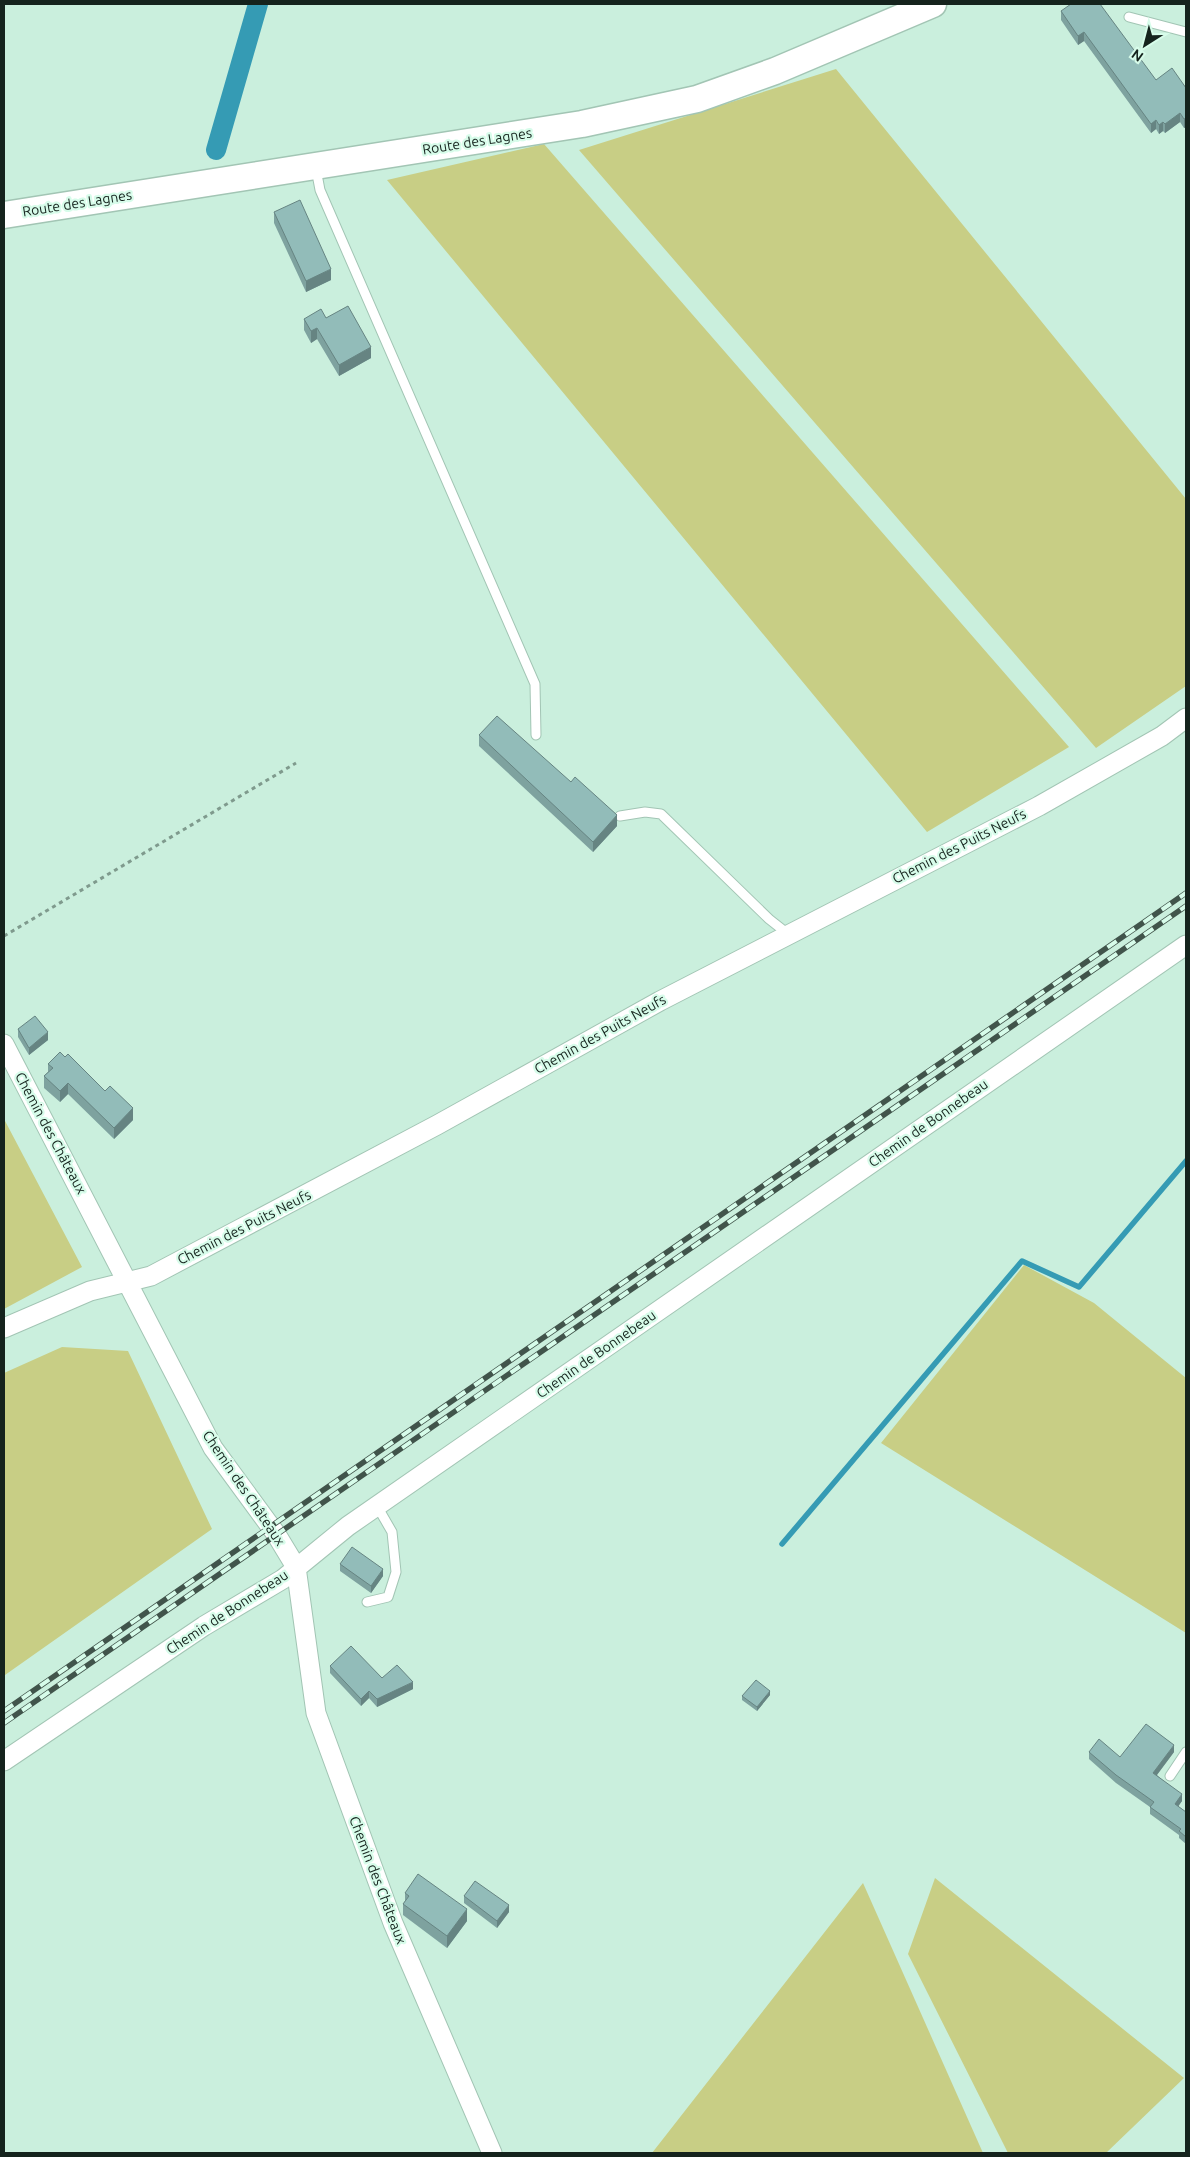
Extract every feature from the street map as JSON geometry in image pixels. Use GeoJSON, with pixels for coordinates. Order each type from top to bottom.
{"type":"FeatureCollection","features":[{"type":"Feature","properties":{"kind":"street","name":"Route des Lagnes"},"geometry":{"type":"LineString","coordinates":[[4,214],[582,124],[697,98],[783,67],[933,4]]}},
{"type":"Feature","properties":{"kind":"street","name":"Chemin des Puits Neufs"},"geometry":{"type":"LineString","coordinates":[[4,1328],[90,1291],[151,1276],[436,1125],[660,1000],[1039,806],[1162,736],[1186,718]]}},
{"type":"Feature","properties":{"kind":"street","name":"Chemin de Bonnebeau"},"geometry":{"type":"LineString","coordinates":[[4,1761],[204,1626],[283,1579],[348,1526],[1186,945]]}},
{"type":"Feature","properties":{"kind":"street","name":"Chemin des Châteaux"},"geometry":{"type":"LineString","coordinates":[[4,1044],[213,1448],[271,1526],[296,1567],[316,1713],[394,1923],[492,2153]]}},
{"type":"Feature","properties":{"kind":"lane"},"geometry":{"type":"LineString","coordinates":[[1129,17],[1186,32]]}},
{"type":"Feature","properties":{"kind":"lane"},"geometry":{"type":"LineString","coordinates":[[315,166],[320,190],[534,684],[536,735]]}},
{"type":"Feature","properties":{"kind":"lane"},"geometry":{"type":"LineString","coordinates":[[620,816],[644,812],[661,814],[769,919],[788,934]]}},
{"type":"Feature","properties":{"kind":"lane"},"geometry":{"type":"LineString","coordinates":[[367,1602],[388,1597],[396,1572],[392,1532],[377,1506]]}},
{"type":"Feature","properties":{"kind":"lane"},"geometry":{"type":"LineString","coordinates":[[1170,1776],[1186,1752]]}},
{"type":"Feature","properties":{"kind":"path"},"geometry":{"type":"LineString","coordinates":[[4,936],[296,763]]}},
{"type":"Feature","properties":{"kind":"green space"},"geometry":{"type":"Polygon","coordinates":[[[836,69],[1186,499],[1186,686],[1096,748],[579,150],[836,69]]]}},
{"type":"Feature","properties":{"kind":"green space"},"geometry":{"type":"Polygon","coordinates":[[[544,144],[1069,747],[927,832],[387,180],[544,144]]]}},
{"type":"Feature","properties":{"kind":"green space"},"geometry":{"type":"Polygon","coordinates":[[[4,1119],[82,1267],[4,1309],[4,1119]]]}},
{"type":"Feature","properties":{"kind":"green space"},"geometry":{"type":"Polygon","coordinates":[[[1024,1265],[1094,1303],[1186,1378],[1186,1633],[881,1443],[1024,1265]]]}},
{"type":"Feature","properties":{"kind":"green space"},"geometry":{"type":"Polygon","coordinates":[[[62,1347],[128,1351],[212,1529],[5,1675],[4,1373],[62,1347]]]}},
{"type":"Feature","properties":{"kind":"green space"},"geometry":{"type":"Polygon","coordinates":[[[935,1878],[1184,2078],[1106,2153],[1008,2153],[908,1954],[935,1878]]]}},
{"type":"Feature","properties":{"kind":"green space"},"geometry":{"type":"Polygon","coordinates":[[[863,1883],[983,2153],[652,2153],[863,1883]]]}},
{"type":"Feature","properties":{"kind":"building"},"geometry":{"type":"Polygon","coordinates":[[[1071,4],[1100,4],[1156,80],[1172,68],[1186,88],[1186,118],[1184,119],[1180,113],[1165,124],[1163,122],[1159,125],[1156,120],[1151,124],[1084,32],[1078,36],[1061,11],[1071,4]]]}},
{"type":"Feature","properties":{"kind":"building"},"geometry":{"type":"Polygon","coordinates":[[[300,200],[331,269],[306,281],[274,212],[300,200]]]}},
{"type":"Feature","properties":{"kind":"building"},"geometry":{"type":"Polygon","coordinates":[[[348,306],[371,347],[339,365],[317,328],[311,331],[304,319],[321,309],[326,318],[348,306]]]}},
{"type":"Feature","properties":{"kind":"building"},"geometry":{"type":"Polygon","coordinates":[[[497,716],[571,782],[575,777],[617,815],[593,842],[479,735],[497,716]]]}},
{"type":"Feature","properties":{"kind":"building"},"geometry":{"type":"Polygon","coordinates":[[[35,1016],[48,1032],[29,1048],[18,1029],[35,1016]]]}},
{"type":"Feature","properties":{"kind":"building"},"geometry":{"type":"Polygon","coordinates":[[[60,1052],[65,1057],[68,1054],[105,1091],[110,1086],[133,1108],[114,1128],[68,1083],[60,1091],[44,1076],[53,1068],[48,1064],[60,1052]]]}},
{"type":"Feature","properties":{"kind":"building"},"geometry":{"type":"Polygon","coordinates":[[[352,1547],[383,1569],[371,1586],[340,1564],[352,1547]]]}},
{"type":"Feature","properties":{"kind":"building"},"geometry":{"type":"Polygon","coordinates":[[[351,1646],[382,1678],[397,1665],[413,1682],[377,1699],[369,1691],[361,1699],[330,1666],[351,1646]]]}},
{"type":"Feature","properties":{"kind":"building"},"geometry":{"type":"Polygon","coordinates":[[[756,1680],[770,1691],[757,1707],[742,1696],[756,1680]]]}},
{"type":"Feature","properties":{"kind":"building"},"geometry":{"type":"Polygon","coordinates":[[[1146,1724],[1174,1745],[1153,1773],[1182,1794],[1175,1804],[1186,1812],[1186,1837],[1179,1831],[1181,1829],[1150,1807],[1154,1802],[1116,1775],[1089,1752],[1099,1739],[1120,1757],[1146,1724]]]}},
{"type":"Feature","properties":{"kind":"building"},"geometry":{"type":"Polygon","coordinates":[[[418,1874],[467,1909],[447,1936],[403,1904],[409,1896],[405,1893],[418,1874]]]}},
{"type":"Feature","properties":{"kind":"building"},"geometry":{"type":"Polygon","coordinates":[[[475,1881],[509,1905],[497,1921],[464,1896],[475,1881]]]}},
{"type":"Feature","properties":{"kind":"waterway"},"geometry":{"type":"LineString","coordinates":[[216,150],[258,4]]}},
{"type":"Feature","properties":{"kind":"waterway"},"geometry":{"type":"LineString","coordinates":[[782,1544],[1022,1261],[1079,1287],[1186,1161]]}},
{"type":"Feature","properties":{"kind":"railway"},"geometry":{"type":"LineString","coordinates":[[4,1711],[1186,893]]}},
{"type":"Feature","properties":{"kind":"railway"},"geometry":{"type":"LineString","coordinates":[[4,1723],[1186,906]]}}]}
